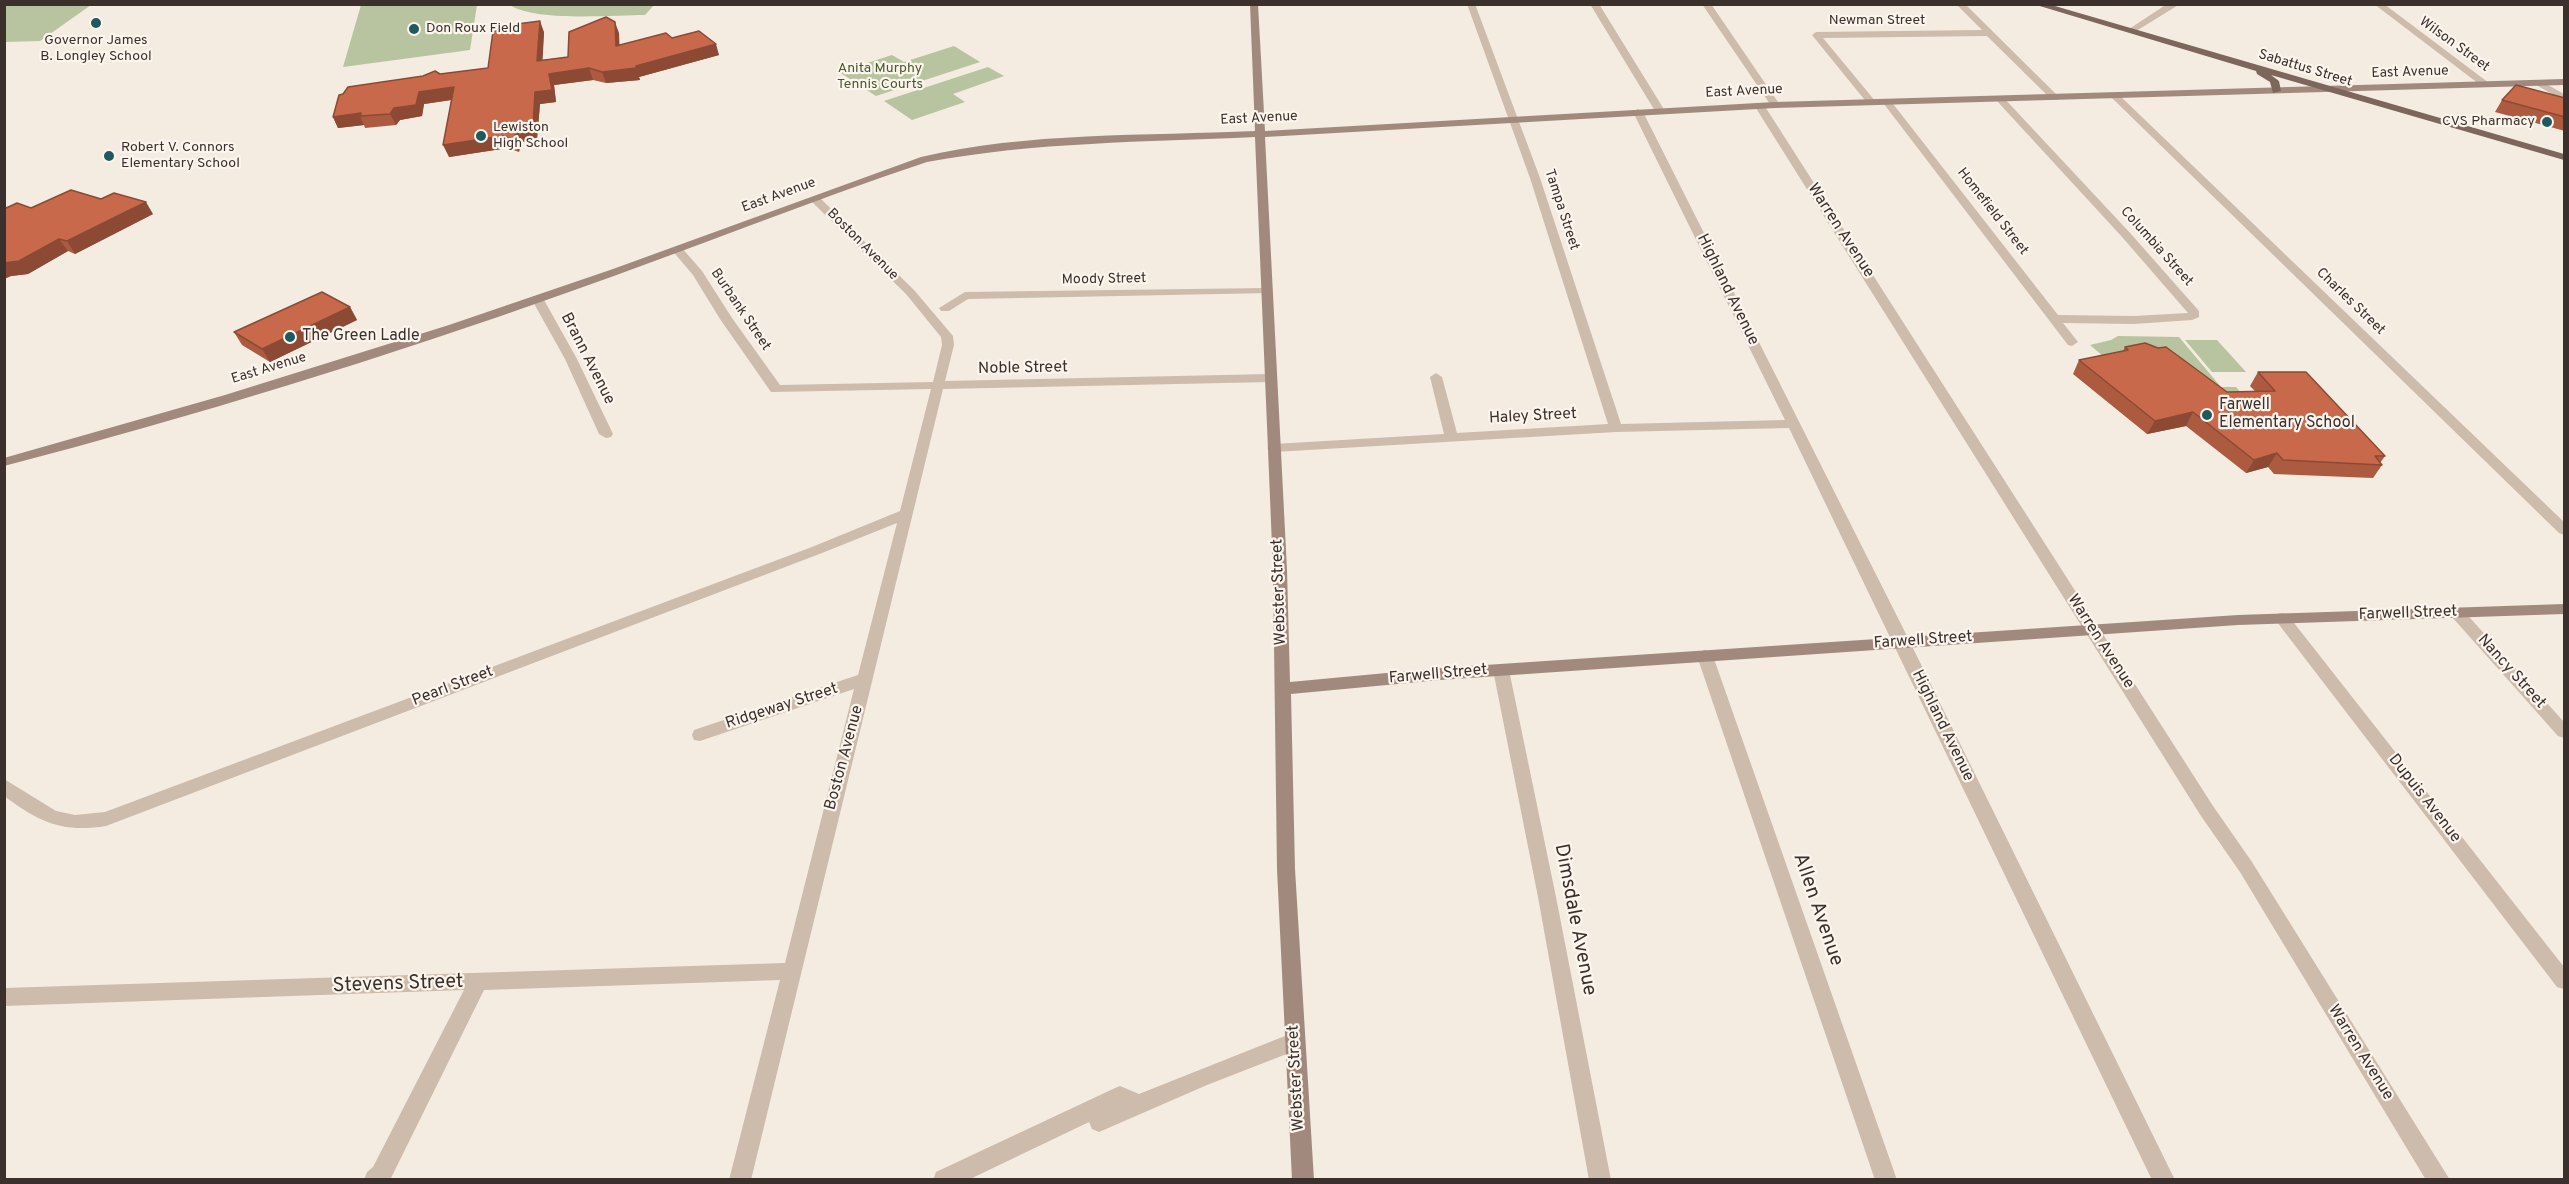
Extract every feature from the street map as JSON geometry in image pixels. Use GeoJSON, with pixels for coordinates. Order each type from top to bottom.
{"type":"FeatureCollection","features":[{"type":"Feature","properties":{"kind":"main road","name":"Webster Street"},"geometry":{"type":"LineString","coordinates":[[1254,4],[1274,448],[1286,869],[1303,1179]]}},
{"type":"Feature","properties":{"kind":"main road","name":"Sabattus Street"},"geometry":{"type":"LineString","coordinates":[[2037,4],[2565,157]]}},
{"type":"Feature","properties":{"kind":"main road"},"geometry":{"type":"LineString","coordinates":[[2241,64],[2268,76],[2274,81],[2276,91]]}},
{"type":"Feature","properties":{"kind":"main road","name":"East Avenue"},"geometry":{"type":"LineString","coordinates":[[4,462],[223,399],[538,300],[925,159],[968,151],[1062,142],[1260,134],[1767,105],[2565,82]]}},
{"type":"Feature","properties":{"kind":"main road","name":"Farwell Street"},"geometry":{"type":"LineString","coordinates":[[1282,688],[1501,670],[2093,629],[2282,618],[2565,609]]}},
{"type":"Feature","properties":{"kind":"street","name":"Tampa Street"},"geometry":{"type":"LineString","coordinates":[[1471,4],[1535,178],[1616,428]]}},
{"type":"Feature","properties":{"kind":"street"},"geometry":{"type":"LineString","coordinates":[[1594,4],[1660,111]]}},
{"type":"Feature","properties":{"kind":"street","name":"Warren Avenue"},"geometry":{"type":"LineString","coordinates":[[1706,4],[2074,602],[2207,811],[2246,867],[2439,1179]]}},
{"type":"Feature","properties":{"kind":"street"},"geometry":{"type":"LineString","coordinates":[[1960,4],[2055,98]]}},
{"type":"Feature","properties":{"kind":"street"},"geometry":{"type":"LineString","coordinates":[[2130,31],[2176,4]]}},
{"type":"Feature","properties":{"kind":"street","name":"Wilson Street"},"geometry":{"type":"LineString","coordinates":[[2378,4],[2486,85]]}},
{"type":"Feature","properties":{"kind":"street","name":"Newman Street"},"geometry":{"type":"LineString","coordinates":[[1871,102],[1816,35],[1990,33]]}},
{"type":"Feature","properties":{"kind":"street"},"geometry":{"type":"LineString","coordinates":[[2541,84],[2565,98]]}},
{"type":"Feature","properties":{"kind":"street","name":"Charles Street"},"geometry":{"type":"LineString","coordinates":[[2115,96],[2565,530]]}},
{"type":"Feature","properties":{"kind":"street","name":"Columbia Street"},"geometry":{"type":"LineString","coordinates":[[2000,99],[2195,314],[2170,319],[2057,319]]}},
{"type":"Feature","properties":{"kind":"street","name":"Homefield Street"},"geometry":{"type":"LineString","coordinates":[[1887,102],[2057,319],[2072,342]]}},
{"type":"Feature","properties":{"kind":"street","name":"Highland Avenue"},"geometry":{"type":"LineString","coordinates":[[1638,112],[2164,1179]]}},
{"type":"Feature","properties":{"kind":"street","name":"Boston Avenue"},"geometry":{"type":"LineString","coordinates":[[815,199],[910,292],[947,336]]}},
{"type":"Feature","properties":{"kind":"street","name":"Burbank Street"},"geometry":{"type":"LineString","coordinates":[[677,249],[698,273],[726,319],[776,389]]}},
{"type":"Feature","properties":{"kind":"street","name":"Moody Street"},"geometry":{"type":"LineString","coordinates":[[945,308],[965,296],[1266,291]]}},
{"type":"Feature","properties":{"kind":"street","name":"Boston Avenue"},"geometry":{"type":"LineString","coordinates":[[740,1179],[948,345],[948,318],[945,308],[910,292]]}},
{"type":"Feature","properties":{"kind":"street","name":"Brann Avenue"},"geometry":{"type":"LineString","coordinates":[[538,300],[571,359],[606,434]]}},
{"type":"Feature","properties":{"kind":"street"},"geometry":{"type":"LineString","coordinates":[[1436,377],[1452,438]]}},
{"type":"Feature","properties":{"kind":"street","name":"Noble Street"},"geometry":{"type":"LineString","coordinates":[[776,389],[1270,378]]}},
{"type":"Feature","properties":{"kind":"street","name":"Haley Street"},"geometry":{"type":"LineString","coordinates":[[1274,448],[1616,428],[1793,424]]}},
{"type":"Feature","properties":{"kind":"street","name":"Pearl Street"},"geometry":{"type":"LineString","coordinates":[[4,786],[37,810],[54,819],[79,824],[106,819],[817,550],[905,514]]}},
{"type":"Feature","properties":{"kind":"street","name":"Nancy Street"},"geometry":{"type":"LineString","coordinates":[[2457,612],[2565,732]]}},
{"type":"Feature","properties":{"kind":"street","name":"Dupuis Avenue"},"geometry":{"type":"LineString","coordinates":[[2282,618],[2565,981]]}},
{"type":"Feature","properties":{"kind":"street","name":"Allen Avenue"},"geometry":{"type":"LineString","coordinates":[[1705,656],[1886,1179]]}},
{"type":"Feature","properties":{"kind":"street","name":"Dimsdale Avenue"},"geometry":{"type":"LineString","coordinates":[[1501,670],[1600,1179]]}},
{"type":"Feature","properties":{"kind":"street","name":"Ridgeway Street"},"geometry":{"type":"LineString","coordinates":[[700,735],[865,679]]}},
{"type":"Feature","properties":{"kind":"street","name":"Stevens Street"},"geometry":{"type":"LineString","coordinates":[[4,997],[791,971]]}},
{"type":"Feature","properties":{"kind":"street"},"geometry":{"type":"LineString","coordinates":[[375,1179],[381,1175],[478,982]]}},
{"type":"Feature","properties":{"kind":"street"},"geometry":{"type":"LineString","coordinates":[[1100,1122],[1294,1041]]}},
{"type":"Feature","properties":{"kind":"street"},"geometry":{"type":"LineString","coordinates":[[944,1179],[1120,1096],[1140,1104]]}},
{"type":"Feature","properties":{"kind":"green space"},"geometry":{"type":"Polygon","coordinates":[[[4,5],[91,5],[40,41],[5,42],[4,5]]]}},
{"type":"Feature","properties":{"kind":"green space","name":"Don Roux Field"},"geometry":{"type":"Polygon","coordinates":[[[361,5],[477,5],[470,50],[343,67],[361,5]]]}},
{"type":"Feature","properties":{"kind":"green space"},"geometry":{"type":"Polygon","coordinates":[[[510,5],[654,5],[645,15],[556,16],[538,14],[510,5]]]}},
{"type":"Feature","properties":{"kind":"green space","name":"Anita Murphy Tennis Courts"},"geometry":{"type":"Polygon","coordinates":[[[954,46],[980,62],[876,96],[839,72],[892,55],[904,62],[954,46]]]}},
{"type":"Feature","properties":{"kind":"green space","name":"Anita Murphy Tennis Courts"},"geometry":{"type":"Polygon","coordinates":[[[988,67],[1004,76],[953,94],[965,102],[912,120],[884,101],[988,67]]]}},
{"type":"Feature","properties":{"kind":"green space"},"geometry":{"type":"Polygon","coordinates":[[[2118,336],[2179,337],[2221,387],[2236,387],[2247,399],[2104,357],[2090,345],[2118,336]]]}},
{"type":"Feature","properties":{"kind":"green space"},"geometry":{"type":"Polygon","coordinates":[[[2185,340],[2217,340],[2246,372],[2212,372],[2185,340]]]}},
{"type":"Feature","properties":{"kind":"building","name":"Lewiston High School"},"geometry":{"type":"Polygon","coordinates":[[[606,17],[615,22],[616,46],[666,33],[672,38],[699,31],[716,44],[636,66],[636,68],[602,72],[589,68],[549,74],[552,90],[535,92],[533,127],[516,130],[514,140],[503,136],[443,145],[454,87],[419,92],[416,105],[394,108],[390,114],[360,116],[361,113],[333,117],[339,95],[343,94],[348,87],[423,76],[435,71],[440,74],[488,68],[493,31],[508,30],[509,25],[540,21],[537,61],[568,57],[569,32],[606,17]]]}},
{"type":"Feature","properties":{"kind":"building"},"geometry":{"type":"Polygon","coordinates":[[[2516,85],[2565,98],[2565,117],[2502,100],[2516,85]]]}},
{"type":"Feature","properties":{"kind":"building","name":"Robert V. Connors Elementary School"},"geometry":{"type":"Polygon","coordinates":[[[71,190],[101,199],[114,193],[146,202],[67,241],[59,239],[19,261],[4,263],[4,209],[17,203],[31,208],[71,190]]]}},
{"type":"Feature","properties":{"kind":"building"},"geometry":{"type":"Polygon","coordinates":[[[322,292],[350,307],[262,349],[234,332],[322,292]]]}},
{"type":"Feature","properties":{"kind":"building","name":"Farwell Elementary School"},"geometry":{"type":"Polygon","coordinates":[[[2145,343],[2158,348],[2166,347],[2227,392],[2275,391],[2258,372],[2306,372],[2385,456],[2375,456],[2382,465],[2283,460],[2277,453],[2254,460],[2193,412],[2155,421],[2079,360],[2128,350],[2125,347],[2145,343]]]}},
{"type":"Feature","properties":{"kind":"place","name":"Governor James B. Longley School"},"geometry":{"type":"Point","coordinates":[96,23]}},
{"type":"Feature","properties":{"kind":"place","name":"Don Roux Field"},"geometry":{"type":"Point","coordinates":[414,29]}},
{"type":"Feature","properties":{"kind":"place","name":"CVS Pharmacy"},"geometry":{"type":"Point","coordinates":[2547,122]}},
{"type":"Feature","properties":{"kind":"place","name":"Lewiston High School"},"geometry":{"type":"Point","coordinates":[481,136]}},
{"type":"Feature","properties":{"kind":"place","name":"Robert V. Connors Elementary School"},"geometry":{"type":"Point","coordinates":[109,156]}},
{"type":"Feature","properties":{"kind":"place","name":"The Green Ladle"},"geometry":{"type":"Point","coordinates":[290,337]}},
{"type":"Feature","properties":{"kind":"place","name":"Farwell Elementary School"},"geometry":{"type":"Point","coordinates":[2207,415]}}]}
